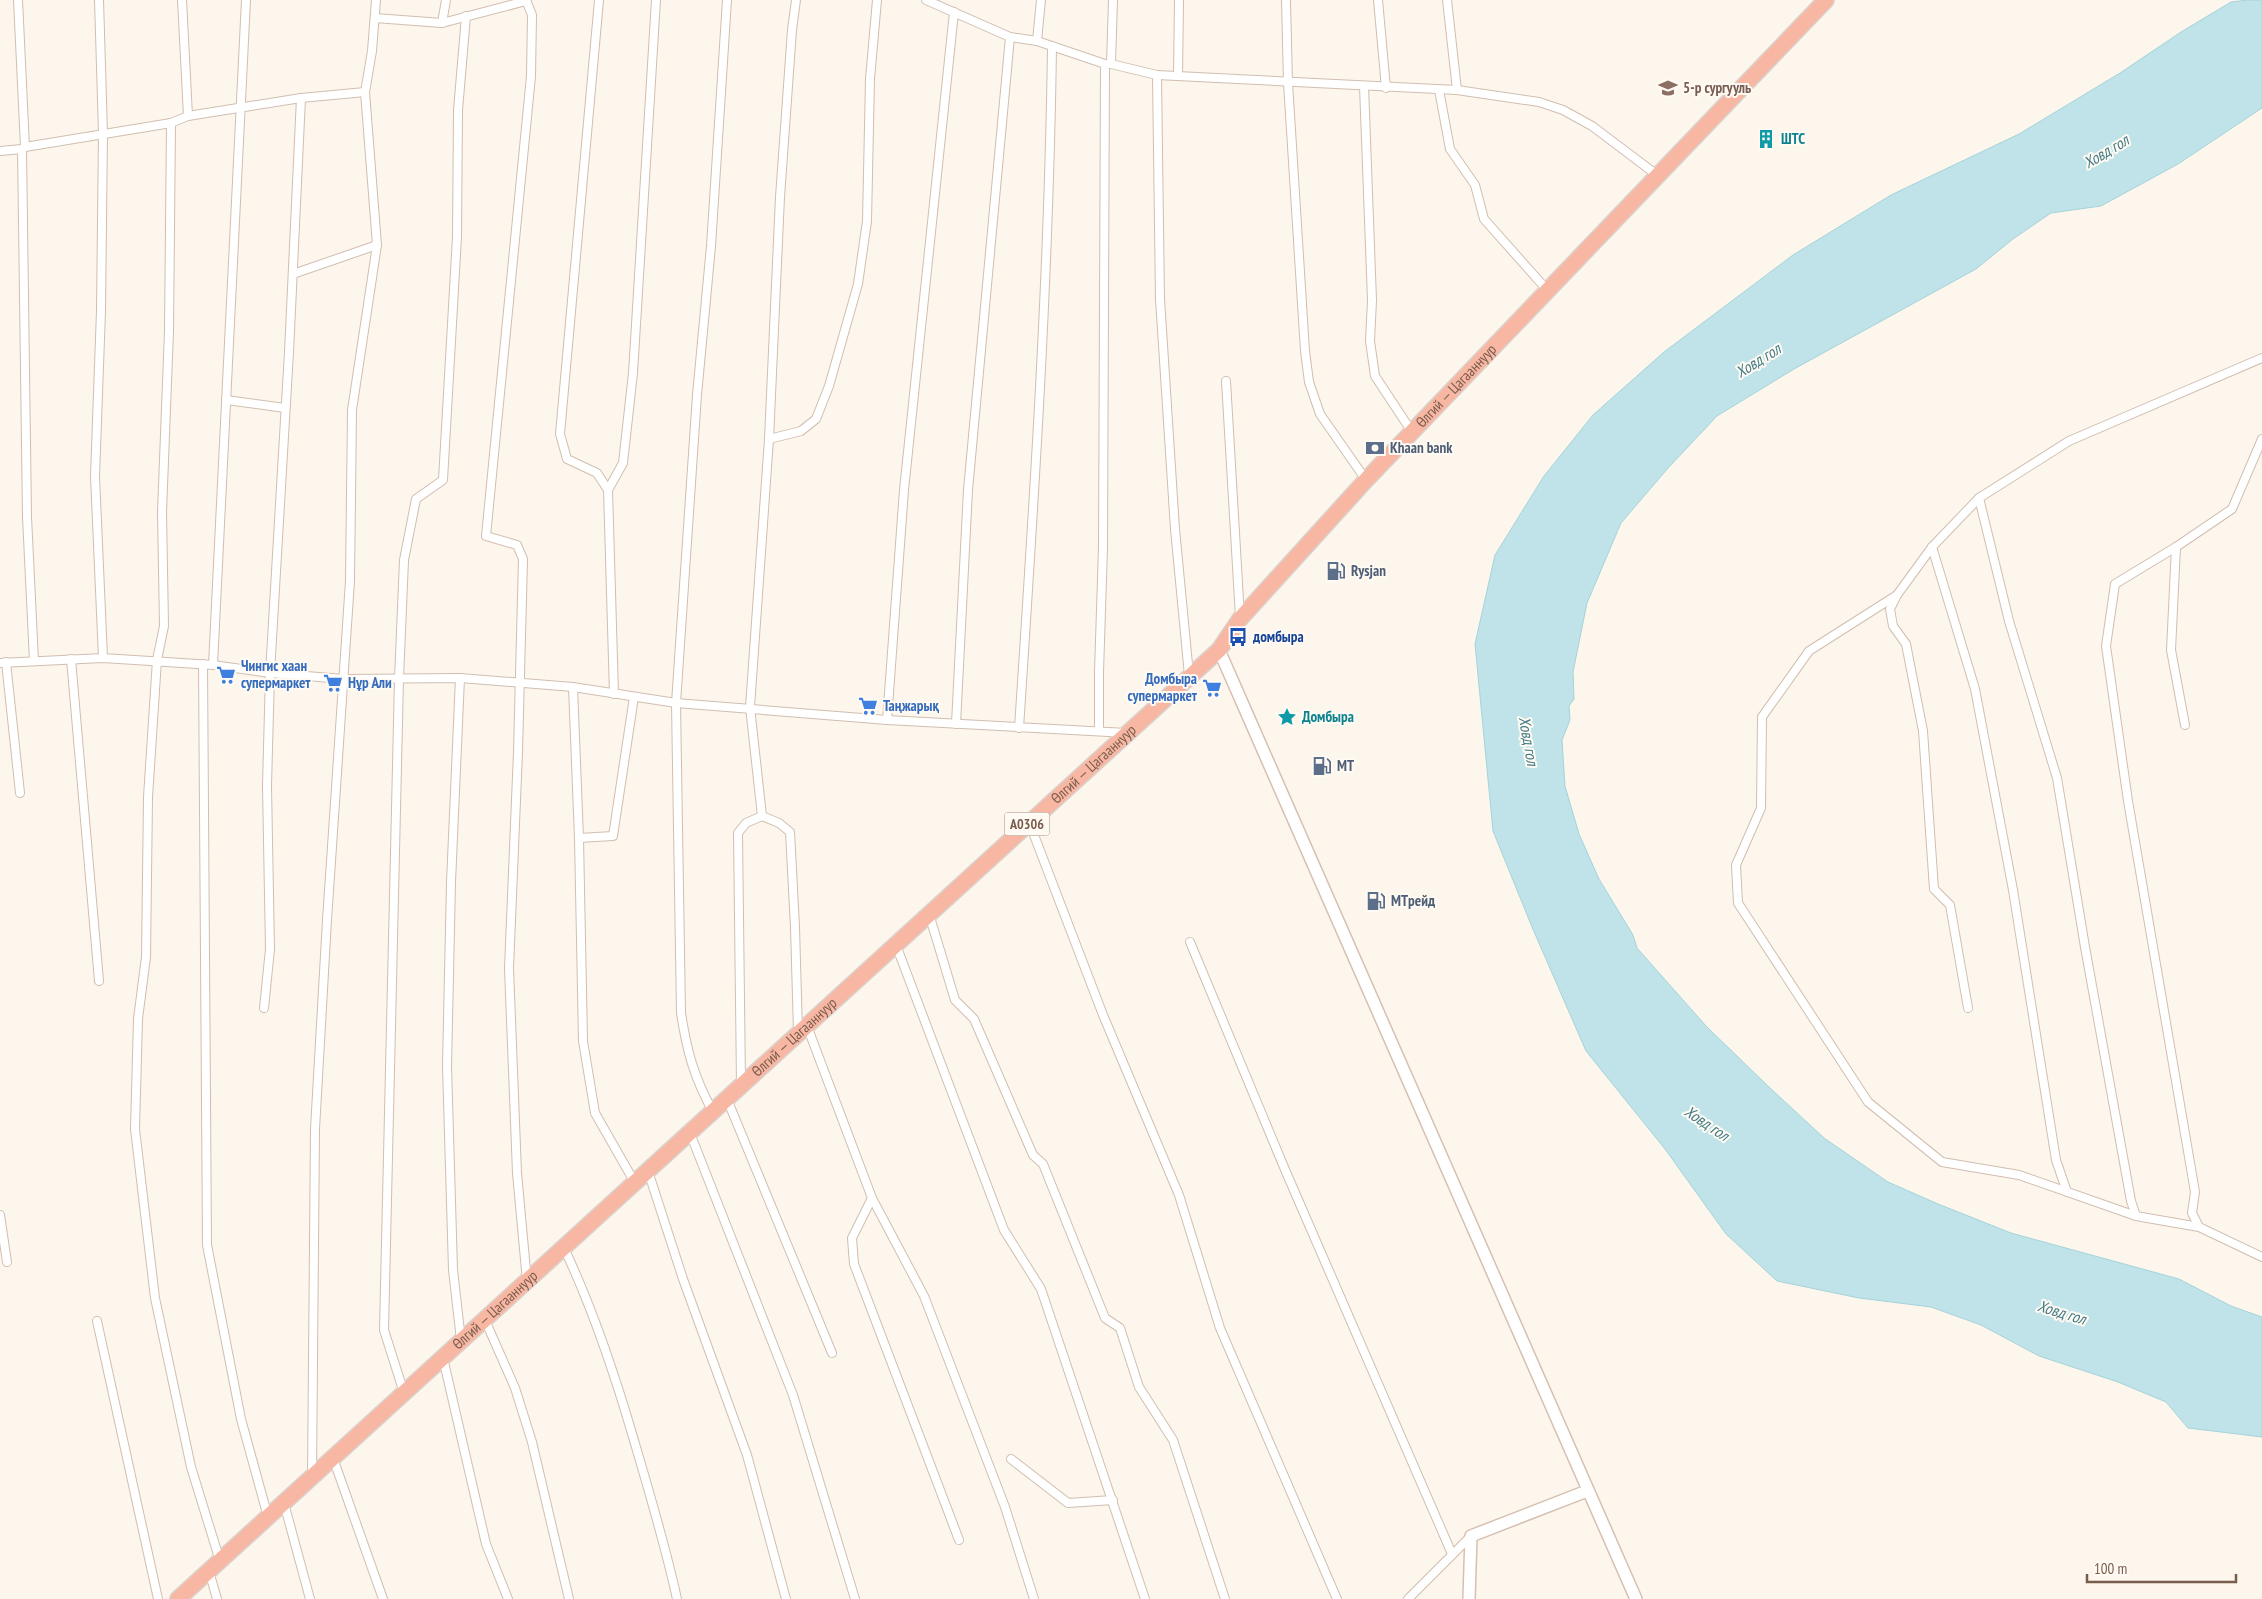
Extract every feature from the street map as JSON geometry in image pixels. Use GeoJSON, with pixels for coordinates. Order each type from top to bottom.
{"type":"FeatureCollection","features":[{"type":"Feature","properties":{"kind":"highway","name":"Өлгий — Цагааннуур"},"geometry":{"type":"LineString","coordinates":[[178,1599],[803,1030],[1189,675],[1219,650],[1240,619],[1366,480],[1826,0]]}},
{"type":"Feature","properties":{"kind":"street"},"geometry":{"type":"LineString","coordinates":[[18,0],[24,148],[27,507],[34,660]]}},
{"type":"Feature","properties":{"kind":"street"},"geometry":{"type":"LineString","coordinates":[[99,0],[103,133],[101,311],[95,476],[103,658]]}},
{"type":"Feature","properties":{"kind":"street"},"geometry":{"type":"LineString","coordinates":[[182,0],[188,116]]}},
{"type":"Feature","properties":{"kind":"street"},"geometry":{"type":"LineString","coordinates":[[212,664],[246,0]]}},
{"type":"Feature","properties":{"kind":"street"},"geometry":{"type":"LineString","coordinates":[[312,1478],[315,1129],[350,581],[352,410],[377,245],[366,92],[376,0]]}},
{"type":"Feature","properties":{"kind":"street"},"geometry":{"type":"LineString","coordinates":[[442,23],[446,0]]}},
{"type":"Feature","properties":{"kind":"street"},"geometry":{"type":"LineString","coordinates":[[375,18],[442,23],[526,0],[532,15],[531,76],[486,536],[517,545],[523,559],[509,968],[517,1173],[527,1281]]}},
{"type":"Feature","properties":{"kind":"street"},"geometry":{"type":"LineString","coordinates":[[599,0],[560,434],[567,459],[597,473],[608,490]]}},
{"type":"Feature","properties":{"kind":"street"},"geometry":{"type":"LineString","coordinates":[[614,694],[608,490],[623,463],[633,373],[656,0]]}},
{"type":"Feature","properties":{"kind":"street"},"geometry":{"type":"LineString","coordinates":[[713,1112],[696,1080],[686,1047],[681,1013],[676,702],[697,395],[711,246],[727,0]]}},
{"type":"Feature","properties":{"kind":"street"},"geometry":{"type":"LineString","coordinates":[[762,816],[750,707],[770,439],[780,197],[792,30],[796,0]]}},
{"type":"Feature","properties":{"kind":"street"},"geometry":{"type":"LineString","coordinates":[[770,439],[800,431],[816,419],[829,386],[858,284],[867,222],[870,79],[877,0]]}},
{"type":"Feature","properties":{"kind":"street"},"geometry":{"type":"LineString","coordinates":[[1037,41],[1041,0]]}},
{"type":"Feature","properties":{"kind":"street"},"geometry":{"type":"LineString","coordinates":[[1099,730],[1103,548],[1108,64],[1113,0]]}},
{"type":"Feature","properties":{"kind":"street"},"geometry":{"type":"LineString","coordinates":[[1178,76],[1179,0]]}},
{"type":"Feature","properties":{"kind":"street"},"geometry":{"type":"LineString","coordinates":[[1286,0],[1288,82],[1305,351],[1309,382],[1320,414],[1366,480]]}},
{"type":"Feature","properties":{"kind":"street"},"geometry":{"type":"LineString","coordinates":[[1378,0],[1386,88]]}},
{"type":"Feature","properties":{"kind":"street"},"geometry":{"type":"LineString","coordinates":[[1447,0],[1457,90]]}},
{"type":"Feature","properties":{"kind":"street"},"geometry":{"type":"LineString","coordinates":[[930,1],[1010,37],[1037,41],[1108,64],[1157,75],[1386,88],[1457,90],[1539,102],[1563,110],[1592,126],[1657,175]]}},
{"type":"Feature","properties":{"kind":"street"},"geometry":{"type":"LineString","coordinates":[[887,720],[905,480],[954,12]]}},
{"type":"Feature","properties":{"kind":"street"},"geometry":{"type":"LineString","coordinates":[[404,1393],[384,1330],[399,679],[404,560],[416,499],[442,480],[457,237],[458,110],[466,16]]}},
{"type":"Feature","properties":{"kind":"street"},"geometry":{"type":"LineString","coordinates":[[956,724],[968,490],[1010,37]]}},
{"type":"Feature","properties":{"kind":"street"},"geometry":{"type":"LineString","coordinates":[[1019,728],[1040,397],[1050,164],[1052,46]]}},
{"type":"Feature","properties":{"kind":"street"},"geometry":{"type":"LineString","coordinates":[[1157,75],[1160,299],[1175,528],[1189,675]]}},
{"type":"Feature","properties":{"kind":"street"},"geometry":{"type":"LineString","coordinates":[[1364,86],[1372,300],[1370,341],[1375,376],[1412,432]]}},
{"type":"Feature","properties":{"kind":"street"},"geometry":{"type":"LineString","coordinates":[[1439,90],[1450,148],[1475,185],[1484,219],[1548,291]]}},
{"type":"Feature","properties":{"kind":"street"},"geometry":{"type":"LineString","coordinates":[[0,151],[171,123],[188,116],[301,98],[366,92]]}},
{"type":"Feature","properties":{"kind":"street"},"geometry":{"type":"LineString","coordinates":[[264,1008],[270,950],[267,786],[270,673],[286,408],[301,98]]}},
{"type":"Feature","properties":{"kind":"street"},"geometry":{"type":"LineString","coordinates":[[171,123],[169,331],[162,512],[164,626],[158,660],[148,797],[146,957],[138,1019],[135,1129],[155,1298],[191,1467],[215,1566],[217,1599]]}},
{"type":"Feature","properties":{"kind":"street"},"geometry":{"type":"LineString","coordinates":[[293,274],[377,245]]}},
{"type":"Feature","properties":{"kind":"street"},"geometry":{"type":"LineString","coordinates":[[1968,1008],[1950,905],[1934,888],[1923,731],[1906,644],[1893,626],[1890,609],[1897,595],[1932,547],[1980,498],[2069,440],[2262,358]]}},
{"type":"Feature","properties":{"kind":"street"},"geometry":{"type":"LineString","coordinates":[[1226,380],[1240,619]]}},
{"type":"Feature","properties":{"kind":"street"},"geometry":{"type":"LineString","coordinates":[[226,400],[286,408]]}},
{"type":"Feature","properties":{"kind":"street"},"geometry":{"type":"LineString","coordinates":[[2199,1227],[2192,1213],[2195,1192],[2128,801],[2106,646],[2115,584],[2176,547],[2232,509],[2262,438]]}},
{"type":"Feature","properties":{"kind":"street"},"geometry":{"type":"LineString","coordinates":[[1980,498],[2009,620],[2057,778],[2095,1006],[2131,1201],[2136,1216]]}},
{"type":"Feature","properties":{"kind":"street"},"geometry":{"type":"LineString","coordinates":[[1932,547],[1975,689],[2013,890],[2056,1160],[2067,1192]]}},
{"type":"Feature","properties":{"kind":"street"},"geometry":{"type":"LineString","coordinates":[[2176,547],[2171,650],[2185,725]]}},
{"type":"Feature","properties":{"kind":"street"},"geometry":{"type":"LineString","coordinates":[[1897,595],[1808,651],[1762,717],[1761,808],[1736,865],[1738,903],[1868,1102],[1942,1162],[2019,1174],[2136,1216],[2199,1227],[2262,1257]]}},
{"type":"Feature","properties":{"kind":"street"},"geometry":{"type":"LineString","coordinates":[[1219,650],[1636,1599]]}},
{"type":"Feature","properties":{"kind":"street"},"geometry":{"type":"LineString","coordinates":[[20,793],[3,663],[34,660],[103,658],[158,660],[212,664],[270,673],[343,680],[460,678],[573,687],[676,702],[887,720],[1127,732]]}},
{"type":"Feature","properties":{"kind":"street"},"geometry":{"type":"LineString","coordinates":[[71,659],[99,981]]}},
{"type":"Feature","properties":{"kind":"street"},"geometry":{"type":"LineString","coordinates":[[203,664],[207,1244],[241,1419],[268,1517]]}},
{"type":"Feature","properties":{"kind":"street"},"geometry":{"type":"LineString","coordinates":[[460,678],[451,882],[447,1066],[452,1270],[461,1341]]}},
{"type":"Feature","properties":{"kind":"street"},"geometry":{"type":"LineString","coordinates":[[573,687],[579,838],[582,1042],[595,1113],[635,1182]]}},
{"type":"Feature","properties":{"kind":"street"},"geometry":{"type":"LineString","coordinates":[[579,838],[613,836],[634,697]]}},
{"type":"Feature","properties":{"kind":"street"},"geometry":{"type":"LineString","coordinates":[[741,1086],[738,833],[746,823],[762,816],[779,823],[790,832],[803,1030],[872,1198],[924,1296],[1005,1507],[1034,1599]]}},
{"type":"Feature","properties":{"kind":"street"},"geometry":{"type":"LineString","coordinates":[[1029,822],[1104,1015],[1179,1196],[1220,1328],[1337,1599]]}},
{"type":"Feature","properties":{"kind":"street"},"geometry":{"type":"LineString","coordinates":[[929,914],[955,1000],[974,1019],[1033,1155],[1044,1164],[1105,1318],[1120,1328],[1139,1387],[1173,1440],[1225,1599]]}},
{"type":"Feature","properties":{"kind":"street"},"geometry":{"type":"LineString","coordinates":[[1190,942],[1286,1172],[1452,1554]]}},
{"type":"Feature","properties":{"kind":"street"},"geometry":{"type":"LineString","coordinates":[[896,944],[1004,1230],[1041,1289],[1145,1599]]}},
{"type":"Feature","properties":{"kind":"street"},"geometry":{"type":"LineString","coordinates":[[727,1099],[832,1353]]}},
{"type":"Feature","properties":{"kind":"street"},"geometry":{"type":"LineString","coordinates":[[690,1132],[793,1395],[855,1599]]}},
{"type":"Feature","properties":{"kind":"street"},"geometry":{"type":"LineString","coordinates":[[648,1171],[683,1279],[747,1455],[786,1599]]}},
{"type":"Feature","properties":{"kind":"street"},"geometry":{"type":"LineString","coordinates":[[872,1198],[852,1238],[854,1264],[959,1540]]}},
{"type":"Feature","properties":{"kind":"street"},"geometry":{"type":"LineString","coordinates":[[0,1215],[7,1262]]}},
{"type":"Feature","properties":{"kind":"street"},"geometry":{"type":"LineString","coordinates":[[564,1248],[586,1294],[616,1379],[662,1534],[678,1599]]}},
{"type":"Feature","properties":{"kind":"street"},"geometry":{"type":"LineString","coordinates":[[485,1320],[515,1388],[532,1442],[569,1599]]}},
{"type":"Feature","properties":{"kind":"street"},"geometry":{"type":"LineString","coordinates":[[97,1321],[158,1599]]}},
{"type":"Feature","properties":{"kind":"street"},"geometry":{"type":"LineString","coordinates":[[443,1358],[486,1544],[508,1599]]}},
{"type":"Feature","properties":{"kind":"street"},"geometry":{"type":"LineString","coordinates":[[333,1458],[383,1599]]}},
{"type":"Feature","properties":{"kind":"street"},"geometry":{"type":"LineString","coordinates":[[1011,1459],[1068,1503],[1113,1500]]}},
{"type":"Feature","properties":{"kind":"street"},"geometry":{"type":"LineString","coordinates":[[1408,1599],[1471,1536],[1587,1490]]}},
{"type":"Feature","properties":{"kind":"street"},"geometry":{"type":"LineString","coordinates":[[284,1503],[310,1599]]}},
{"type":"Feature","properties":{"kind":"street"},"geometry":{"type":"LineString","coordinates":[[1469,1599],[1471,1536]]}},
{"type":"Feature","properties":{"kind":"water","name":"Ховд гол"},"geometry":{"type":"Polygon","coordinates":[[[2262,0],[2262,108],[2178,164],[2101,206],[2051,213],[2013,239],[1976,269],[1794,369],[1717,416],[1669,467],[1621,523],[1587,603],[1573,672],[1574,699],[1569,706],[1570,720],[1562,740],[1565,786],[1579,834],[1599,879],[1633,935],[1637,948],[1707,1027],[1824,1138],[1888,1182],[2011,1233],[2179,1279],[2231,1306],[2262,1317],[2262,1437],[2188,1428],[2166,1402],[2118,1382],[2039,1356],[1981,1325],[1931,1307],[1859,1298],[1777,1281],[1726,1234],[1665,1149],[1586,1051],[1532,927],[1493,831],[1475,644],[1495,555],[1544,476],[1593,415],[1664,352],[1793,255],[1891,195],[2019,134],[2120,73],[2181,32],[2231,2],[2262,0]]]}},
{"type":"Feature","properties":{"kind":"place","name":"5-р сургууль"},"geometry":{"type":"Point","coordinates":[1668,88]}},
{"type":"Feature","properties":{"kind":"place","name":"ШТС"},"geometry":{"type":"Point","coordinates":[1766,139]}},
{"type":"Feature","properties":{"kind":"place","name":"Khaan bank"},"geometry":{"type":"Point","coordinates":[1375,448]}},
{"type":"Feature","properties":{"kind":"place","name":"Rysjan"},"geometry":{"type":"Point","coordinates":[1336,571]}},
{"type":"Feature","properties":{"kind":"place","name":"домбыра"},"geometry":{"type":"Point","coordinates":[1238,637]}},
{"type":"Feature","properties":{"kind":"place","name":"Чингис хаан супермаркет"},"geometry":{"type":"Point","coordinates":[226,675]}},
{"type":"Feature","properties":{"kind":"place","name":"Нұр Али"},"geometry":{"type":"Point","coordinates":[333,683]}},
{"type":"Feature","properties":{"kind":"place","name":"Домбыра супермаркет"},"geometry":{"type":"Point","coordinates":[1212,688]}},
{"type":"Feature","properties":{"kind":"place","name":"Таңжарық"},"geometry":{"type":"Point","coordinates":[868,706]}},
{"type":"Feature","properties":{"kind":"place","name":"Домбыра"},"geometry":{"type":"Point","coordinates":[1287,717]}},
{"type":"Feature","properties":{"kind":"place","name":"МТ"},"geometry":{"type":"Point","coordinates":[1322,766]}},
{"type":"Feature","properties":{"kind":"place","name":"MTрейд"},"geometry":{"type":"Point","coordinates":[1376,901]}}]}
